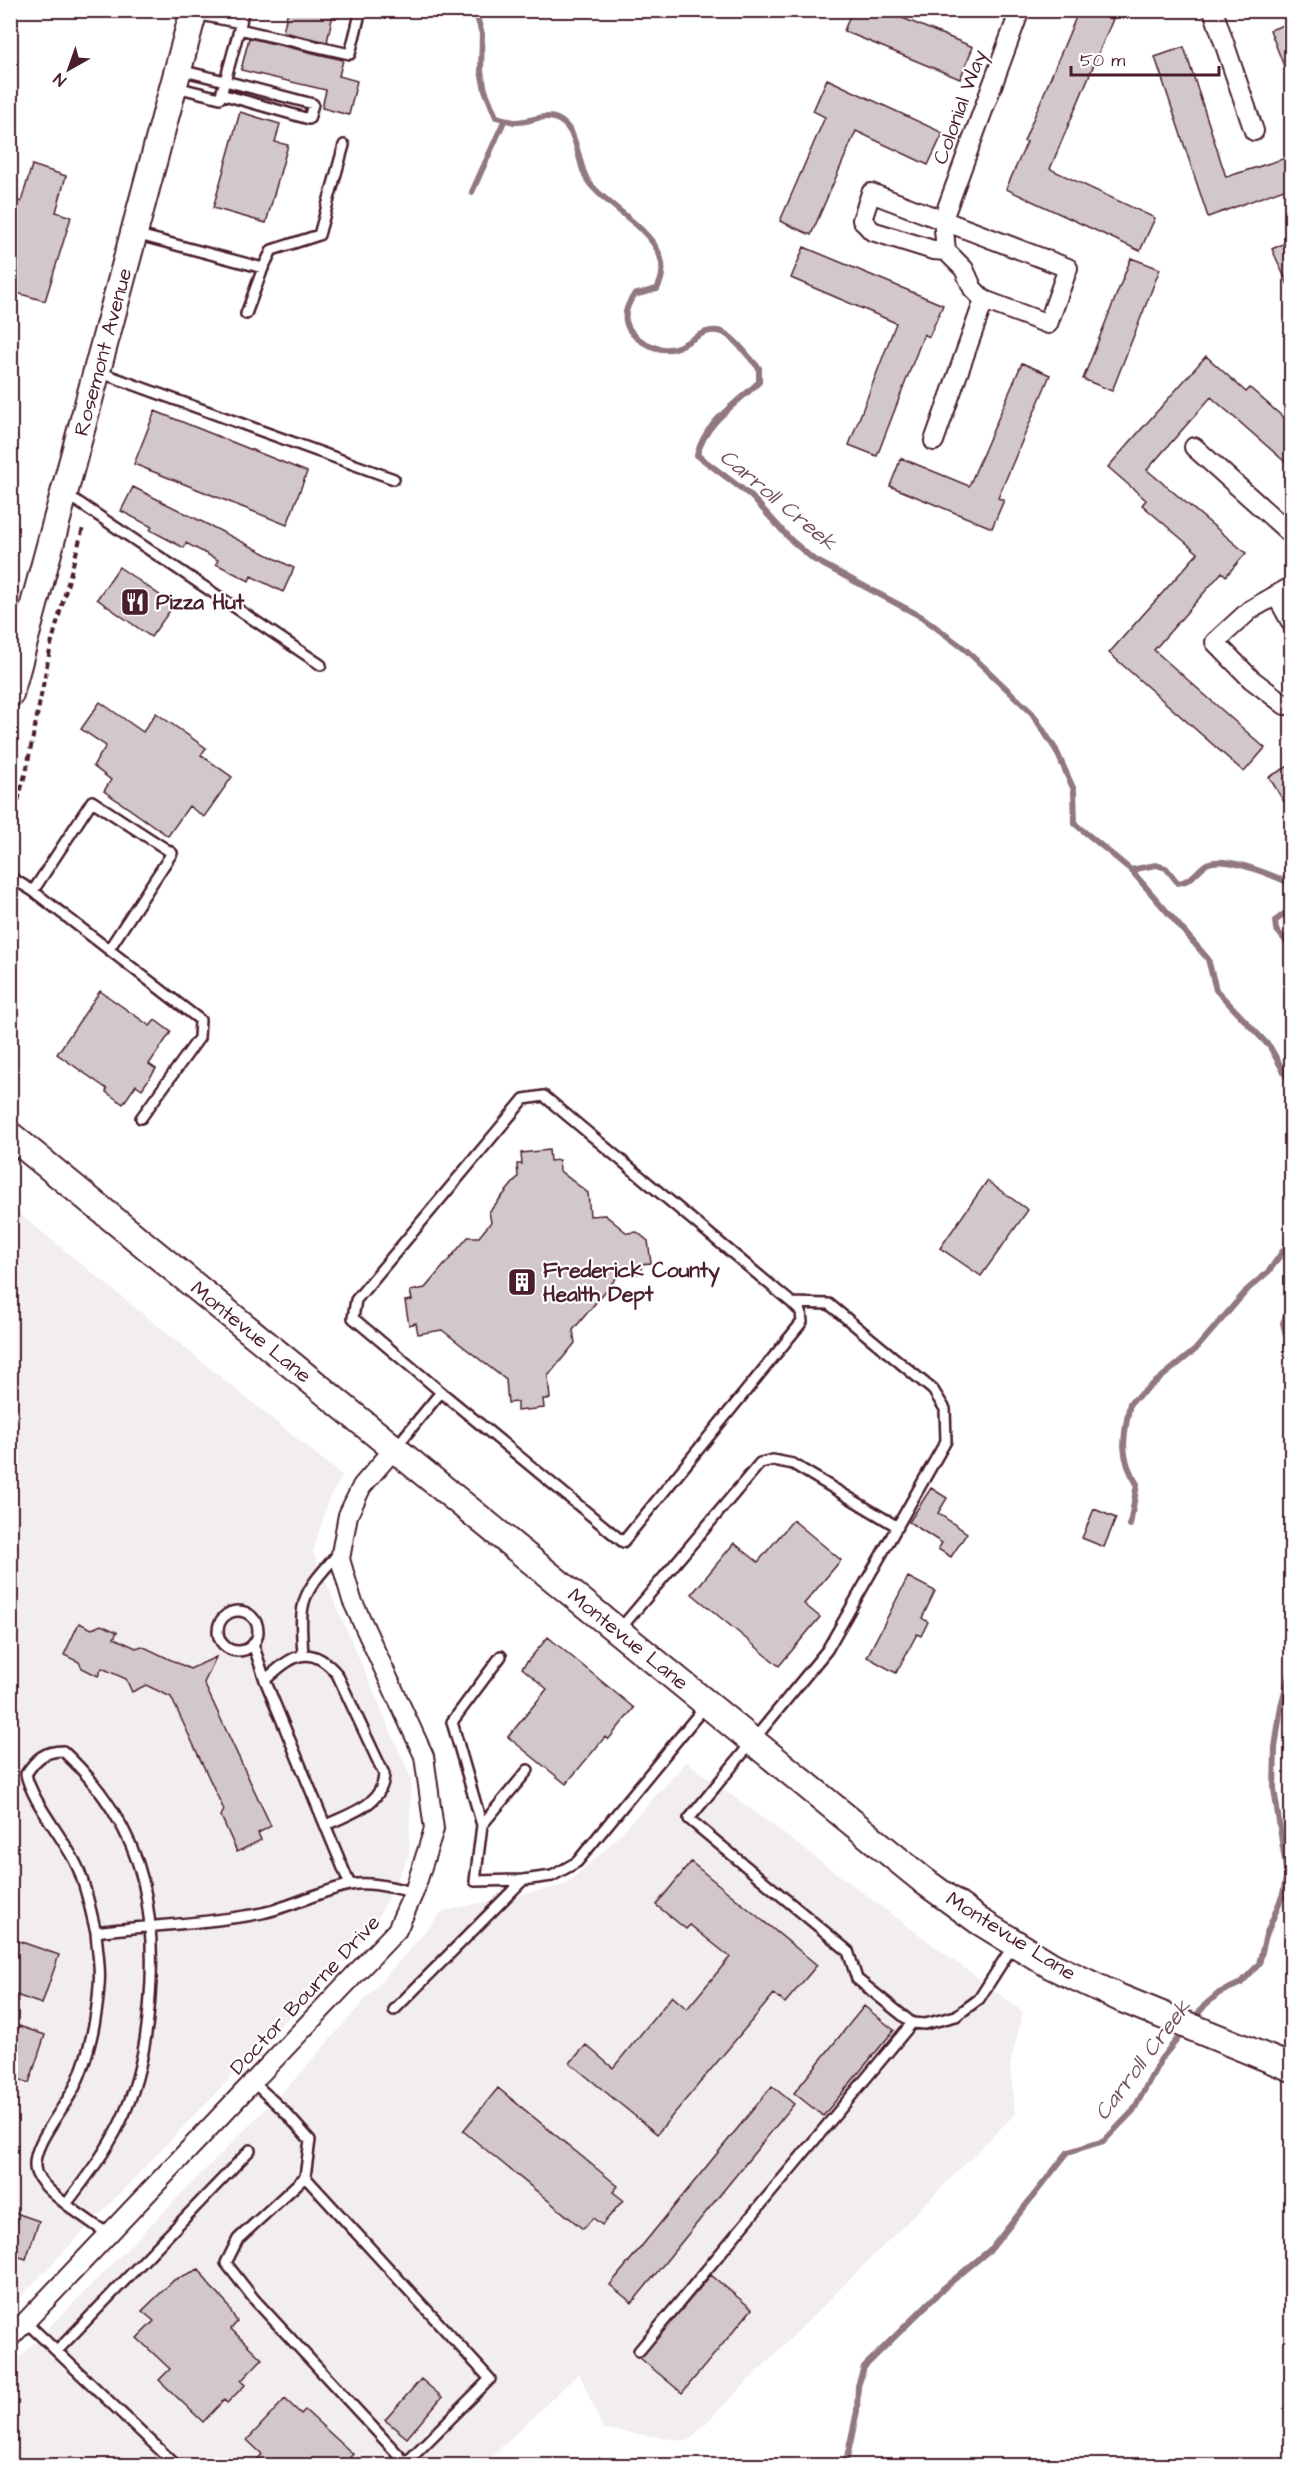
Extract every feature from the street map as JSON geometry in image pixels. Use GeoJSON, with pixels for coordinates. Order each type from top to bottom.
{"type":"FeatureCollection","features":[{"type":"Feature","properties":{"kind":"street"},"geometry":{"type":"LineString","coordinates":[[1213,10],[1254,131]]}},
{"type":"Feature","properties":{"kind":"street","name":"Colonial Way"},"geometry":{"type":"LineString","coordinates":[[946,251],[943,219],[1016,11]]}},
{"type":"Feature","properties":{"kind":"street","name":"Rosemont Avenue"},"geometry":{"type":"LineString","coordinates":[[10,694],[99,372],[193,12]]}},
{"type":"Feature","properties":{"kind":"street"},"geometry":{"type":"LineString","coordinates":[[871,193],[1068,268],[1048,324],[984,300],[973,289],[964,270],[946,251],[933,250],[872,231],[862,220],[871,193]]}},
{"type":"Feature","properties":{"kind":"street"},"geometry":{"type":"LineString","coordinates":[[934,441],[984,300]]}},
{"type":"Feature","properties":{"kind":"street"},"geometry":{"type":"LineString","coordinates":[[1194,447],[1292,535]]}},
{"type":"Feature","properties":{"kind":"street"},"geometry":{"type":"LineString","coordinates":[[1292,624],[1284,591],[1250,610],[1215,642],[1260,686],[1285,705],[1292,704]]}},
{"type":"Feature","properties":{"kind":"street","name":"Montevue Lane"},"geometry":{"type":"LineString","coordinates":[[10,1135],[924,1881],[979,1921],[1052,1966],[1227,2043],[1292,2068]]}},
{"type":"Feature","properties":{"kind":"street","name":"Doctor Bourne Drive"},"geometry":{"type":"LineString","coordinates":[[10,2338],[398,1930],[414,1892],[434,1829],[424,1756],[352,1600],[340,1559],[348,1515],[362,1486],[394,1449]]}},
{"type":"Feature","properties":{"kind":"lane"},"geometry":{"type":"LineString","coordinates":[[176,78],[220,98],[243,10]]}},
{"type":"Feature","properties":{"kind":"lane"},"geometry":{"type":"LineString","coordinates":[[193,12],[350,54],[361,10]]}},
{"type":"Feature","properties":{"kind":"lane"},"geometry":{"type":"LineString","coordinates":[[176,78],[225,81],[313,104],[309,119],[221,94]]}},
{"type":"Feature","properties":{"kind":"lane"},"geometry":{"type":"LineString","coordinates":[[246,314],[263,267],[272,250],[319,235],[344,145]]}},
{"type":"Feature","properties":{"kind":"lane"},"geometry":{"type":"LineString","coordinates":[[135,234],[263,267]]}},
{"type":"Feature","properties":{"kind":"lane"},"geometry":{"type":"LineString","coordinates":[[99,372],[394,479]]}},
{"type":"Feature","properties":{"kind":"lane"},"geometry":{"type":"LineString","coordinates":[[65,493],[321,665]]}},
{"type":"Feature","properties":{"kind":"lane"},"geometry":{"type":"LineString","coordinates":[[33,891],[92,801],[172,853],[109,949]]}},
{"type":"Feature","properties":{"kind":"lane"},"geometry":{"type":"LineString","coordinates":[[10,877],[33,891],[200,1020],[199,1038],[141,1118]]}},
{"type":"Feature","properties":{"kind":"lane"},"geometry":{"type":"LineString","coordinates":[[544,1096],[792,1303],[801,1312],[802,1322],[623,1542],[353,1318],[356,1300],[524,1099],[544,1096]]}},
{"type":"Feature","properties":{"kind":"lane"},"geometry":{"type":"LineString","coordinates":[[792,1303],[829,1304],[933,1390],[945,1409],[946,1441],[827,1650],[754,1742],[689,1818],[848,1951],[857,1979],[912,2023],[925,2024],[956,2016],[979,1999],[1015,1943]]}},
{"type":"Feature","properties":{"kind":"lane"},"geometry":{"type":"LineString","coordinates":[[394,1449],[441,1392]]}},
{"type":"Feature","properties":{"kind":"lane"},"geometry":{"type":"LineString","coordinates":[[618,1631],[760,1463],[773,1460],[793,1464],[898,1527]]}},
{"type":"Feature","properties":{"kind":"lane"},"geometry":{"type":"LineString","coordinates":[[303,1654],[300,1612],[303,1599],[342,1550]]}},
{"type":"Feature","properties":{"kind":"lane"},"geometry":{"type":"LineString","coordinates":[[253,1644],[238,1651],[224,1646],[218,1631],[223,1617],[237,1611],[251,1616],[258,1630],[253,1644],[265,1680],[350,1885]]}},
{"type":"Feature","properties":{"kind":"lane"},"geometry":{"type":"LineString","coordinates":[[265,1680],[286,1662],[303,1654],[316,1656],[328,1663],[337,1674],[384,1774],[384,1787],[377,1797],[327,1825]]}},
{"type":"Feature","properties":{"kind":"lane"},"geometry":{"type":"LineString","coordinates":[[501,1656],[452,1722],[482,1825],[475,1881],[523,1880],[552,1876],[578,1862],[708,1703]]}},
{"type":"Feature","properties":{"kind":"lane"},"geometry":{"type":"LineString","coordinates":[[67,2203],[94,2168],[121,2122],[138,2071],[148,2021],[150,1925],[143,1880],[124,1829],[89,1775],[63,1751],[50,1751],[35,1760],[26,1774],[29,1789],[44,1809],[77,1866],[96,1932],[99,1986],[92,2032],[77,2083],[38,2148],[33,2162],[37,2176],[48,2188],[67,2203],[108,2234]]}},
{"type":"Feature","properties":{"kind":"lane"},"geometry":{"type":"LineString","coordinates":[[482,1825],[528,1770]]}},
{"type":"Feature","properties":{"kind":"lane"},"geometry":{"type":"LineString","coordinates":[[394,2010],[523,1880]]}},
{"type":"Feature","properties":{"kind":"lane"},"geometry":{"type":"LineString","coordinates":[[96,1932],[262,1913],[350,1885],[380,1885],[414,1892]]}},
{"type":"Feature","properties":{"kind":"lane"},"geometry":{"type":"LineString","coordinates":[[639,2351],[912,2023]]}},
{"type":"Feature","properties":{"kind":"lane"},"geometry":{"type":"LineString","coordinates":[[254,2083],[284,2110],[310,2140],[305,2177],[238,2239],[226,2263],[254,2299],[405,2464],[490,2379],[305,2177]]}},
{"type":"Feature","properties":{"kind":"lane"},"geometry":{"type":"LineString","coordinates":[[57,2351],[250,2150]]}},
{"type":"Feature","properties":{"kind":"lane"},"geometry":{"type":"LineString","coordinates":[[25,2321],[177,2466]]}},
{"type":"Feature","properties":{"kind":"path"},"geometry":{"type":"LineString","coordinates":[[10,831],[27,767],[51,645],[83,528]]}},
{"type":"Feature","properties":{"kind":"shaded area"},"geometry":{"type":"Polygon","coordinates":[[[10,1206],[343,1476],[330,1496],[313,1552],[411,1778],[409,1855],[372,1930],[11,2307],[10,1206]]]}},
{"type":"Feature","properties":{"kind":"shaded area"},"geometry":{"type":"Polygon","coordinates":[[[687,1762],[1023,2012],[1010,2066],[1015,2114],[688,2441],[603,2429],[579,2373],[483,2465],[11,2466],[11,2366],[297,2077],[443,1911],[565,1885],[607,1848],[687,1762]]]}},
{"type":"Feature","properties":{"kind":"building"},"geometry":{"type":"Polygon","coordinates":[[[288,10],[334,10],[327,42],[283,32],[288,10]]]}},
{"type":"Feature","properties":{"kind":"building"},"geometry":{"type":"Polygon","coordinates":[[[852,10],[883,10],[973,47],[960,79],[844,31],[852,10]]]}},
{"type":"Feature","properties":{"kind":"building"},"geometry":{"type":"Polygon","coordinates":[[[1079,10],[1094,10],[1113,19],[1050,169],[1155,218],[1140,251],[1006,189],[1079,10]]]}},
{"type":"Feature","properties":{"kind":"building"},"geometry":{"type":"Polygon","coordinates":[[[1292,22],[1292,82],[1290,82],[1270,30],[1292,22]]]}},
{"type":"Feature","properties":{"kind":"building"},"geometry":{"type":"Polygon","coordinates":[[[249,38],[343,60],[339,76],[357,81],[349,115],[322,108],[326,90],[241,70],[249,38]]]}},
{"type":"Feature","properties":{"kind":"building"},"geometry":{"type":"Polygon","coordinates":[[[1184,47],[1226,177],[1292,156],[1292,186],[1208,217],[1155,57],[1184,47]]]}},
{"type":"Feature","properties":{"kind":"building"},"geometry":{"type":"Polygon","coordinates":[[[827,79],[943,133],[928,165],[856,131],[811,235],[780,221],[825,117],[813,111],[827,79]]]}},
{"type":"Feature","properties":{"kind":"building"},"geometry":{"type":"Polygon","coordinates":[[[240,112],[280,124],[275,142],[288,145],[266,223],[213,208],[240,112]]]}},
{"type":"Feature","properties":{"kind":"building"},"geometry":{"type":"Polygon","coordinates":[[[32,165],[66,176],[56,212],[71,217],[45,301],[10,291],[10,212],[14,199],[21,202],[32,165]]]}},
{"type":"Feature","properties":{"kind":"building"},"geometry":{"type":"Polygon","coordinates":[[[1292,240],[1292,294],[1272,249],[1292,240]]]}},
{"type":"Feature","properties":{"kind":"building"},"geometry":{"type":"Polygon","coordinates":[[[804,247],[943,305],[929,337],[924,334],[877,456],[849,445],[896,323],[791,278],[804,247]]]}},
{"type":"Feature","properties":{"kind":"building"},"geometry":{"type":"Polygon","coordinates":[[[1131,258],[1160,269],[1112,391],[1083,379],[1131,258]]]}},
{"type":"Feature","properties":{"kind":"building"},"geometry":{"type":"Polygon","coordinates":[[[1206,356],[1246,392],[1250,388],[1292,425],[1292,468],[1211,397],[1147,470],[1246,553],[1226,576],[1222,572],[1154,650],[1265,748],[1244,772],[1109,653],[1198,553],[1142,505],[1146,500],[1108,467],[1206,356]]]}},
{"type":"Feature","properties":{"kind":"building"},"geometry":{"type":"Polygon","coordinates":[[[1022,363],[1050,375],[998,498],[1004,500],[992,528],[890,486],[901,458],[969,486],[1022,363]]]}},
{"type":"Feature","properties":{"kind":"building"},"geometry":{"type":"Polygon","coordinates":[[[155,411],[307,472],[287,525],[134,464],[155,411]]]}},
{"type":"Feature","properties":{"kind":"building"},"geometry":{"type":"Polygon","coordinates":[[[133,487],[294,568],[283,592],[251,576],[249,581],[216,564],[218,560],[186,543],[184,548],[150,530],[152,527],[121,511],[133,487]]]}},
{"type":"Feature","properties":{"kind":"building","name":"Pizza Hut"},"geometry":{"type":"Polygon","coordinates":[[[119,567],[174,605],[151,637],[97,599],[119,567]]]}},
{"type":"Feature","properties":{"kind":"building"},"geometry":{"type":"Polygon","coordinates":[[[100,702],[143,732],[156,713],[206,748],[201,755],[232,777],[204,817],[189,806],[168,836],[104,791],[111,780],[93,766],[106,746],[81,729],[100,702]]]}},
{"type":"Feature","properties":{"kind":"building"},"geometry":{"type":"Polygon","coordinates":[[[1292,764],[1292,815],[1269,777],[1292,764]]]}},
{"type":"Feature","properties":{"kind":"building"},"geometry":{"type":"Polygon","coordinates":[[[100,991],[150,1026],[155,1020],[171,1032],[149,1064],[156,1069],[142,1089],[136,1085],[123,1104],[106,1092],[107,1089],[57,1054],[100,991]]]}},
{"type":"Feature","properties":{"kind":"building","name":"Frederick County Health Dept"},"geometry":{"type":"Polygon","coordinates":[[[549,1150],[550,1161],[559,1160],[560,1171],[588,1193],[590,1216],[605,1215],[627,1233],[637,1232],[648,1241],[651,1263],[641,1264],[642,1273],[618,1276],[573,1330],[575,1343],[548,1376],[550,1399],[543,1399],[544,1408],[517,1411],[517,1402],[508,1403],[506,1380],[442,1330],[418,1334],[416,1323],[409,1325],[405,1301],[412,1300],[410,1291],[425,1288],[468,1237],[479,1237],[491,1222],[489,1212],[518,1177],[517,1164],[522,1164],[521,1153],[549,1150]]]}},
{"type":"Feature","properties":{"kind":"building"},"geometry":{"type":"Polygon","coordinates":[[[987,1181],[1028,1210],[981,1276],[940,1248],[987,1181]]]}},
{"type":"Feature","properties":{"kind":"building"},"geometry":{"type":"Polygon","coordinates":[[[931,1488],[947,1498],[938,1513],[967,1533],[951,1557],[938,1549],[942,1543],[909,1522],[931,1488]]]}},
{"type":"Feature","properties":{"kind":"building"},"geometry":{"type":"Polygon","coordinates":[[[1094,1509],[1116,1518],[1104,1547],[1082,1538],[1094,1509]]]}},
{"type":"Feature","properties":{"kind":"building"},"geometry":{"type":"Polygon","coordinates":[[[793,1520],[841,1560],[804,1604],[820,1617],[779,1666],[692,1594],[734,1543],[758,1562],[793,1520]]]}},
{"type":"Feature","properties":{"kind":"building"},"geometry":{"type":"Polygon","coordinates":[[[908,1577],[935,1591],[922,1618],[928,1622],[921,1636],[917,1634],[896,1673],[867,1657],[908,1577]]]}},
{"type":"Feature","properties":{"kind":"building"},"geometry":{"type":"Polygon","coordinates":[[[79,1623],[92,1629],[101,1625],[117,1632],[114,1638],[136,1648],[142,1646],[190,1669],[216,1657],[204,1683],[271,1826],[258,1833],[261,1840],[237,1852],[221,1816],[224,1810],[171,1697],[146,1685],[132,1692],[126,1679],[102,1668],[98,1676],[82,1668],[79,1662],[64,1655],[79,1623]]]}},
{"type":"Feature","properties":{"kind":"building"},"geometry":{"type":"Polygon","coordinates":[[[548,1637],[634,1708],[608,1740],[605,1737],[566,1784],[508,1737],[547,1689],[522,1668],[548,1637]]]}},
{"type":"Feature","properties":{"kind":"building"},"geometry":{"type":"Polygon","coordinates":[[[691,1862],[817,1965],[785,2003],[774,1994],[657,2134],[570,2063],[586,2045],[613,2068],[672,1996],[687,2009],[730,1957],[690,1925],[686,1929],[656,1905],[691,1862]]]}},
{"type":"Feature","properties":{"kind":"building"},"geometry":{"type":"Polygon","coordinates":[[[10,1938],[59,1955],[42,2004],[10,1993],[10,1938]]]}},
{"type":"Feature","properties":{"kind":"building"},"geometry":{"type":"Polygon","coordinates":[[[864,2006],[894,2030],[823,2116],[794,2093],[864,2006]]]}},
{"type":"Feature","properties":{"kind":"building"},"geometry":{"type":"Polygon","coordinates":[[[19,2026],[45,2035],[29,2083],[10,2076],[10,2051],[19,2026]]]}},
{"type":"Feature","properties":{"kind":"building"},"geometry":{"type":"Polygon","coordinates":[[[772,2086],[794,2104],[632,2303],[610,2285],[772,2086]]]}},
{"type":"Feature","properties":{"kind":"building"},"geometry":{"type":"Polygon","coordinates":[[[498,2088],[618,2186],[613,2192],[623,2200],[602,2225],[593,2218],[583,2229],[463,2131],[498,2088]]]}},
{"type":"Feature","properties":{"kind":"building"},"geometry":{"type":"Polygon","coordinates":[[[10,2211],[39,2221],[26,2259],[10,2254],[10,2211]]]}},
{"type":"Feature","properties":{"kind":"building"},"geometry":{"type":"Polygon","coordinates":[[[199,2269],[211,2287],[225,2301],[237,2322],[231,2329],[262,2359],[241,2381],[245,2385],[227,2403],[224,2400],[203,2422],[159,2380],[170,2369],[137,2338],[154,2321],[142,2311],[174,2280],[199,2269]]]}},
{"type":"Feature","properties":{"kind":"building"},"geometry":{"type":"Polygon","coordinates":[[[711,2275],[752,2309],[682,2393],[640,2358],[711,2275]]]}},
{"type":"Feature","properties":{"kind":"building"},"geometry":{"type":"Polygon","coordinates":[[[421,2379],[442,2397],[407,2438],[385,2420],[421,2379]]]}},
{"type":"Feature","properties":{"kind":"building"},"geometry":{"type":"Polygon","coordinates":[[[285,2399],[301,2414],[305,2410],[353,2454],[342,2466],[252,2466],[262,2454],[247,2440],[285,2399]]]}},
{"type":"Feature","properties":{"kind":"waterway","name":"Carroll Creek"},"geometry":{"type":"LineString","coordinates":[[475,10],[482,34],[481,71],[485,90],[496,117],[514,122],[542,117],[559,120],[566,126],[575,141],[586,178],[591,185],[642,231],[661,257],[662,273],[657,289],[634,295],[627,307],[626,321],[633,334],[646,344],[668,349],[681,346],[709,331],[722,332],[737,343],[759,368],[759,382],[714,423],[701,443],[697,455],[750,495],[791,540],[813,559],[922,617],[966,650],[1032,713],[1056,750],[1074,790],[1075,824],[1131,870],[1208,959],[1216,990],[1270,1047],[1292,1086]]}},
{"type":"Feature","properties":{"kind":"waterway"},"geometry":{"type":"LineString","coordinates":[[472,192],[505,119]]}},
{"type":"Feature","properties":{"kind":"waterway"},"geometry":{"type":"LineString","coordinates":[[1131,870],[1156,865],[1166,868],[1178,883],[1190,879],[1205,865],[1223,862],[1248,867],[1292,884]]}},
{"type":"Feature","properties":{"kind":"waterway"},"geometry":{"type":"LineString","coordinates":[[1292,908],[1275,921],[1276,929],[1292,949]]}},
{"type":"Feature","properties":{"kind":"waterway"},"geometry":{"type":"LineString","coordinates":[[1130,1525],[1137,1484],[1127,1464],[1124,1445],[1130,1403],[1195,1350],[1248,1289],[1269,1271],[1292,1238]]}},
{"type":"Feature","properties":{"kind":"waterway","name":"Carroll Creek"},"geometry":{"type":"LineString","coordinates":[[1292,1300],[1283,1323],[1292,1359]]}},
{"type":"Feature","properties":{"kind":"waterway","name":"Carroll Creek"},"geometry":{"type":"LineString","coordinates":[[1192,2021],[1219,1993],[1241,1983],[1259,1964],[1266,1935],[1283,1894],[1287,1874],[1274,1789],[1275,1748],[1281,1706],[1292,1664]]}},
{"type":"Feature","properties":{"kind":"waterway","name":"Carroll Creek"},"geometry":{"type":"LineString","coordinates":[[839,2466],[847,2458],[857,2411],[858,2386],[864,2367],[945,2287],[992,2248],[1068,2152],[1104,2141],[1133,2111],[1161,2059],[1184,2031]]}},
{"type":"Feature","properties":{"kind":"place","name":"Pizza Hut"},"geometry":{"type":"Point","coordinates":[135,602]}},
{"type":"Feature","properties":{"kind":"place","name":"Frederick County Health Dept"},"geometry":{"type":"Point","coordinates":[522,1282]}}]}
